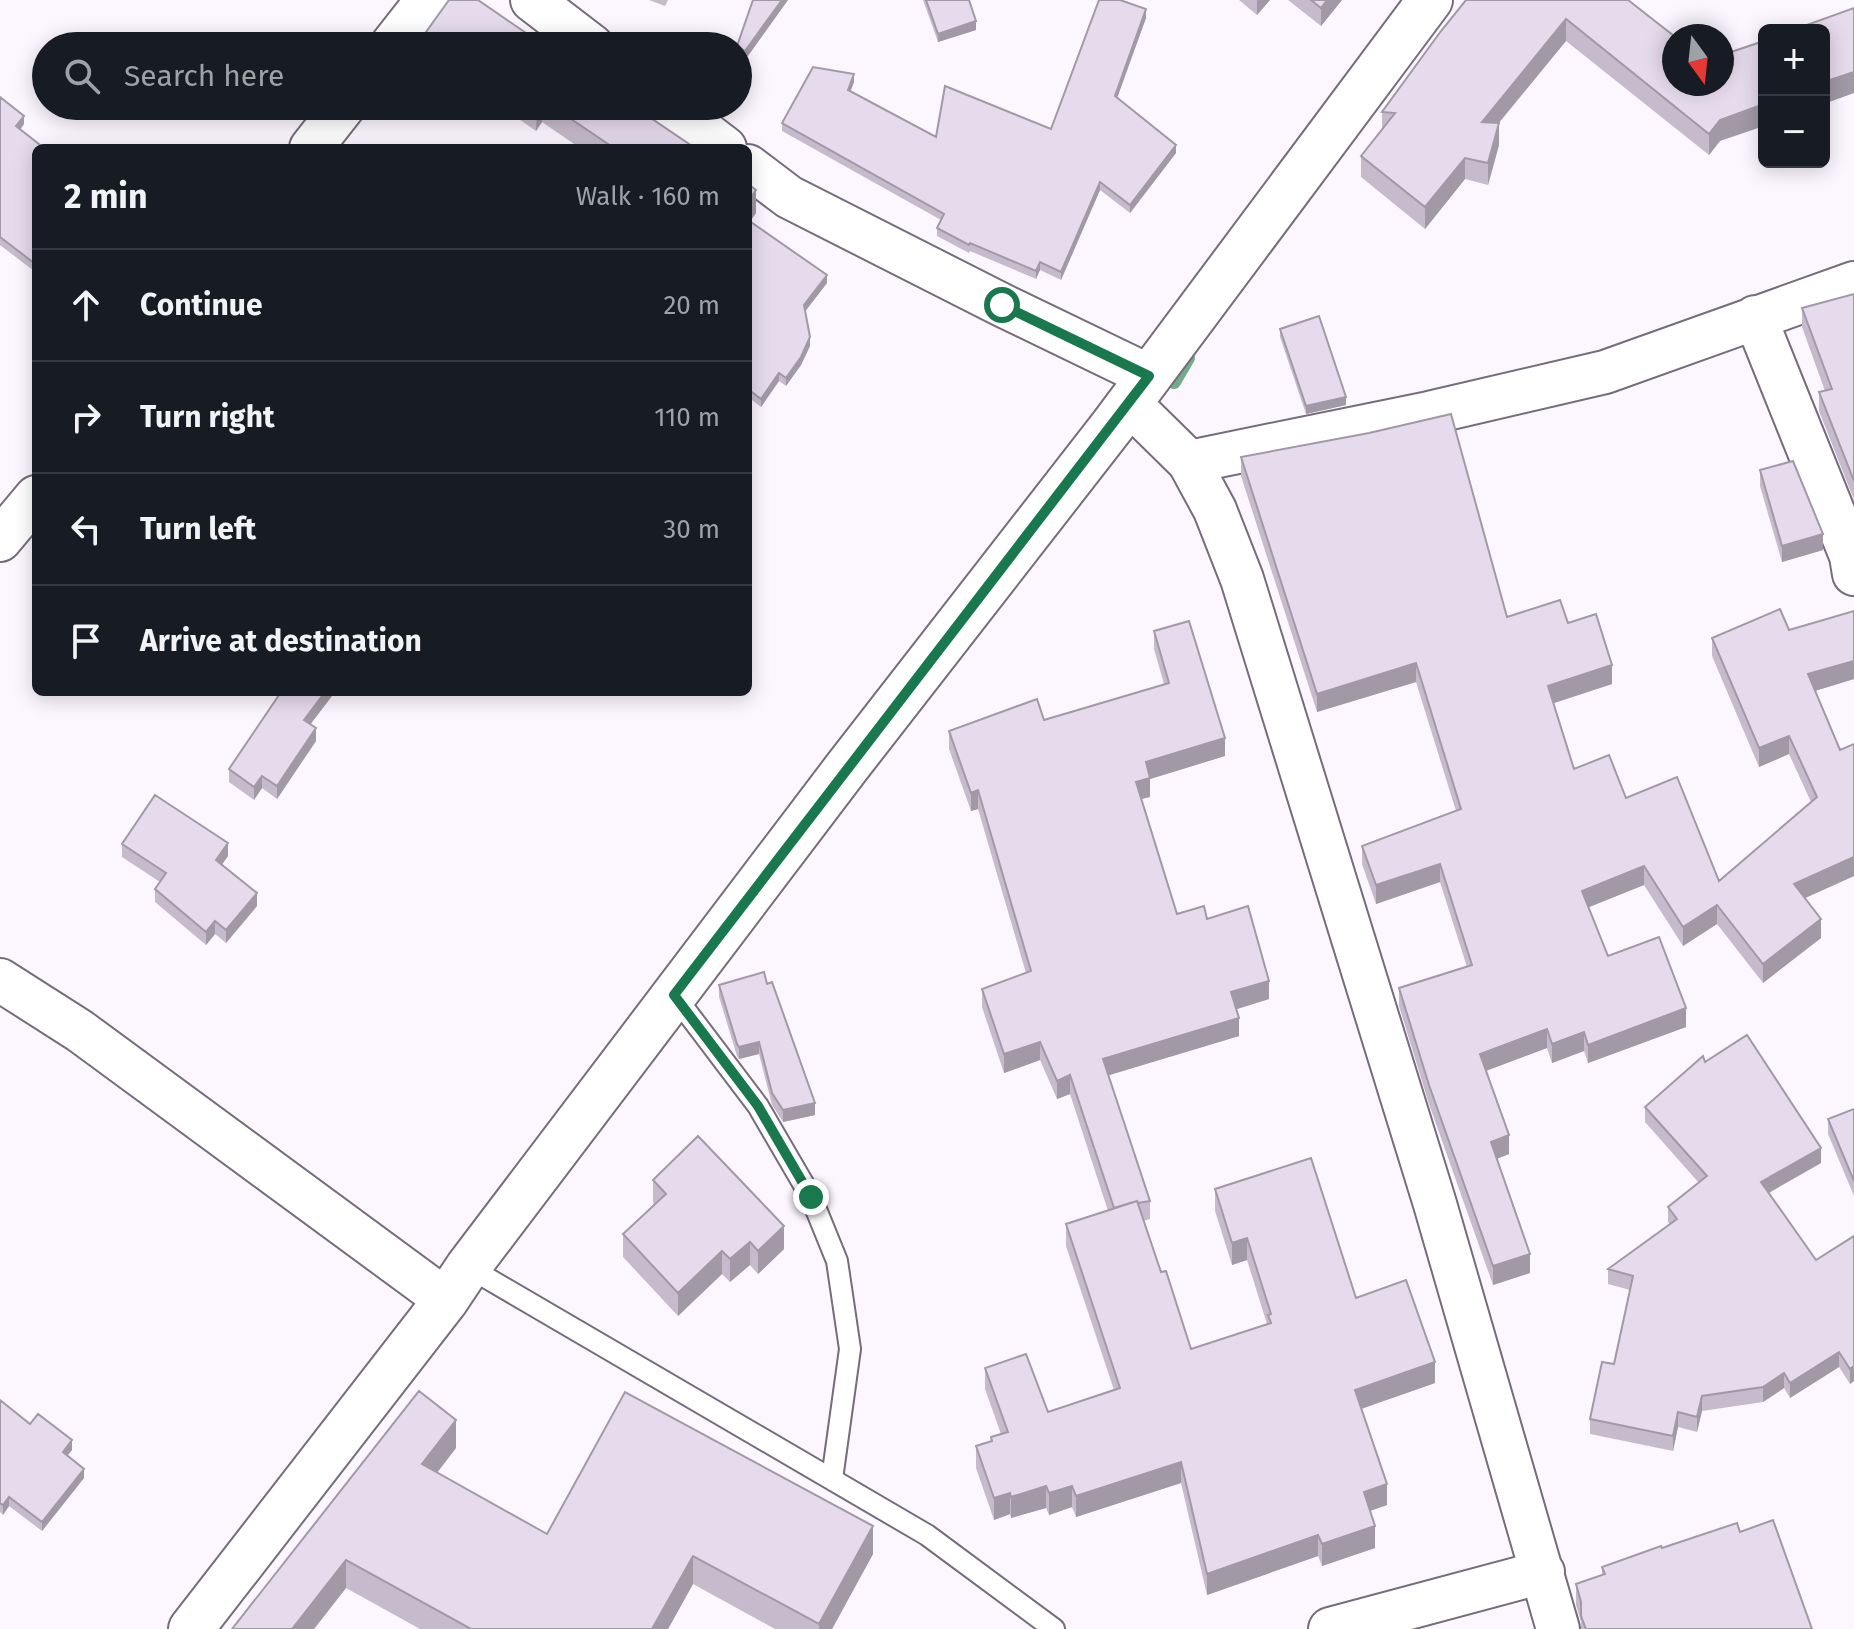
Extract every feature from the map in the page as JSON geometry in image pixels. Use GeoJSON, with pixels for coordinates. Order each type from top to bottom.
{"type":"FeatureCollection","features":[{"type":"Feature","properties":{"kind":"street"},"geometry":{"type":"LineString","coordinates":[[402,32],[427,0]]}},
{"type":"Feature","properties":{"kind":"street"},"geometry":{"type":"LineString","coordinates":[[191,1629],[1139,389],[1430,0]]}},
{"type":"Feature","properties":{"kind":"street"},"geometry":{"type":"LineString","coordinates":[[537,1],[575,32]]}},
{"type":"Feature","properties":{"kind":"street"},"geometry":{"type":"LineString","coordinates":[[314,144],[333,120]]}},
{"type":"Feature","properties":{"kind":"street"},"geometry":{"type":"LineString","coordinates":[[688,120],[720,144]]}},
{"type":"Feature","properties":{"kind":"street"},"geometry":{"type":"LineString","coordinates":[[752,169],[789,197],[1002,305],[1139,389],[1189,462],[1215,510],[1247,593],[1435,1204],[1558,1629]]}},
{"type":"Feature","properties":{"kind":"street"},"geometry":{"type":"LineString","coordinates":[[1189,462],[1429,413],[1605,372],[1854,283]]}},
{"type":"Feature","properties":{"kind":"street"},"geometry":{"type":"LineString","coordinates":[[1755,317],[1853,562]]}},
{"type":"Feature","properties":{"kind":"street"},"geometry":{"type":"LineString","coordinates":[[0,540],[32,502]]}},
{"type":"Feature","properties":{"kind":"street"},"geometry":{"type":"LineString","coordinates":[[0,980],[457,1283]]}},
{"type":"Feature","properties":{"kind":"street"},"geometry":{"type":"LineString","coordinates":[[1330,1629],[1543,1572]]}},
{"type":"Feature","properties":{"kind":"lane"},"geometry":{"type":"LineString","coordinates":[[674,995],[758,1106],[811,1197],[837,1261],[850,1349],[832,1479]]}},
{"type":"Feature","properties":{"kind":"lane"},"geometry":{"type":"LineString","coordinates":[[457,1283],[832,1479],[927,1535],[1054,1629]]}},
{"type":"Feature","properties":{"kind":"building"},"geometry":{"type":"Polygon","coordinates":[[[449,0],[478,0],[525,32],[426,32],[449,0]]]}},
{"type":"Feature","properties":{"kind":"building"},"geometry":{"type":"Polygon","coordinates":[[[753,0],[782,0],[752,41],[752,32],[742,32],[753,0]]]}},
{"type":"Feature","properties":{"kind":"building"},"geometry":{"type":"Polygon","coordinates":[[[926,0],[969,0],[976,21],[938,34],[926,0]]]}},
{"type":"Feature","properties":{"kind":"building"},"geometry":{"type":"Polygon","coordinates":[[[1099,0],[1120,0],[1146,9],[1115,96],[1176,145],[1130,205],[1100,182],[1061,272],[1040,262],[1036,271],[969,245],[937,228],[944,214],[782,123],[813,67],[854,74],[848,90],[936,137],[945,86],[1051,129],[1099,0]]]}},
{"type":"Feature","properties":{"kind":"building"},"geometry":{"type":"Polygon","coordinates":[[[1311,0],[1327,0],[1321,8],[1311,0]]]}},
{"type":"Feature","properties":{"kind":"building"},"geometry":{"type":"Polygon","coordinates":[[[1466,0],[1628,0],[1662,27],[1662,96],[1734,96],[1734,51],[1758,43],[1758,106],[1720,120],[1709,134],[1566,19],[1482,122],[1499,123],[1488,163],[1465,158],[1425,207],[1361,156],[1395,113],[1382,112],[1466,0]]]}},
{"type":"Feature","properties":{"kind":"building"},"geometry":{"type":"Polygon","coordinates":[[[1854,8],[1854,72],[1830,80],[1830,24],[1810,24],[1854,8]]]}},
{"type":"Feature","properties":{"kind":"building"},"geometry":{"type":"Polygon","coordinates":[[[0,97],[24,116],[16,126],[39,144],[32,144],[32,261],[0,237],[0,97]]]}},
{"type":"Feature","properties":{"kind":"building"},"geometry":{"type":"Polygon","coordinates":[[[573,120],[654,120],[689,144],[608,144],[573,120]]]}},
{"type":"Feature","properties":{"kind":"building"},"geometry":{"type":"Polygon","coordinates":[[[752,223],[827,275],[804,305],[810,337],[801,357],[786,378],[779,373],[761,399],[752,392],[752,223]]]}},
{"type":"Feature","properties":{"kind":"building"},"geometry":{"type":"Polygon","coordinates":[[[1854,294],[1854,481],[1819,392],[1832,389],[1802,308],[1854,294]]]}},
{"type":"Feature","properties":{"kind":"building"},"geometry":{"type":"Polygon","coordinates":[[[1319,316],[1346,397],[1306,406],[1280,329],[1319,316]]]}},
{"type":"Feature","properties":{"kind":"building"},"geometry":{"type":"Polygon","coordinates":[[[1451,414],[1507,617],[1560,600],[1568,623],[1596,614],[1612,665],[1548,686],[1574,769],[1609,755],[1626,798],[1677,777],[1719,881],[1817,797],[1789,736],[1759,748],[1712,638],[1780,609],[1789,630],[1854,611],[1854,661],[1808,674],[1840,750],[1854,744],[1854,857],[1794,884],[1821,919],[1763,964],[1717,905],[1683,927],[1644,866],[1582,891],[1608,956],[1659,937],[1686,1008],[1588,1045],[1584,1032],[1552,1044],[1547,1029],[1480,1054],[1509,1135],[1491,1142],[1530,1254],[1493,1266],[1429,1085],[1399,988],[1472,965],[1440,864],[1376,885],[1362,846],[1461,809],[1416,663],[1317,694],[1241,457],[1451,414]]]}},
{"type":"Feature","properties":{"kind":"building"},"geometry":{"type":"Polygon","coordinates":[[[1793,461],[1823,534],[1782,546],[1760,470],[1793,461]]]}},
{"type":"Feature","properties":{"kind":"building"},"geometry":{"type":"Polygon","coordinates":[[[1189,621],[1225,738],[1146,762],[1150,778],[1136,782],[1177,914],[1204,906],[1207,919],[1248,906],[1269,981],[1231,992],[1239,1018],[1103,1059],[1150,1201],[1137,1201],[1114,1208],[1070,1075],[1057,1081],[1040,1042],[1004,1054],[982,989],[1031,971],[978,790],[971,793],[949,731],[1037,699],[1044,720],[1169,683],[1154,631],[1189,621]]]}},
{"type":"Feature","properties":{"kind":"building"},"geometry":{"type":"Polygon","coordinates":[[[278,696],[322,696],[304,720],[316,728],[277,786],[262,776],[254,787],[229,769],[278,696]]]}},
{"type":"Feature","properties":{"kind":"building"},"geometry":{"type":"Polygon","coordinates":[[[155,795],[228,843],[216,860],[257,893],[226,930],[215,921],[206,932],[155,889],[166,873],[122,844],[155,795]]]}},
{"type":"Feature","properties":{"kind":"building"},"geometry":{"type":"Polygon","coordinates":[[[764,972],[767,984],[772,982],[815,1103],[783,1110],[772,1093],[759,1042],[739,1047],[737,1044],[719,985],[764,972]]]}},
{"type":"Feature","properties":{"kind":"building"},"geometry":{"type":"Polygon","coordinates":[[[1747,1035],[1821,1148],[1761,1182],[1816,1260],[1854,1236],[1854,1366],[1850,1369],[1839,1352],[1790,1383],[1784,1373],[1763,1387],[1702,1396],[1697,1417],[1678,1412],[1673,1436],[1590,1419],[1602,1362],[1614,1364],[1633,1276],[1608,1269],[1677,1219],[1668,1207],[1707,1176],[1645,1107],[1703,1056],[1705,1062],[1747,1035]]]}},
{"type":"Feature","properties":{"kind":"building"},"geometry":{"type":"Polygon","coordinates":[[[1854,1109],[1854,1181],[1828,1119],[1854,1109]]]}},
{"type":"Feature","properties":{"kind":"building"},"geometry":{"type":"Polygon","coordinates":[[[698,1136],[784,1226],[758,1251],[750,1242],[730,1259],[722,1251],[678,1293],[623,1234],[666,1194],[653,1180],[698,1136]]]}},
{"type":"Feature","properties":{"kind":"building"},"geometry":{"type":"Polygon","coordinates":[[[1311,1158],[1356,1298],[1406,1280],[1435,1362],[1355,1390],[1387,1484],[1364,1492],[1375,1526],[1322,1544],[1318,1535],[1207,1574],[1181,1462],[1076,1496],[1072,1486],[1049,1493],[1046,1486],[1011,1497],[1010,1493],[994,1498],[976,1446],[1008,1432],[985,1368],[1026,1354],[1048,1412],[1120,1388],[1066,1224],[1137,1201],[1161,1272],[1166,1271],[1191,1349],[1271,1323],[1268,1315],[1271,1314],[1247,1238],[1232,1243],[1215,1189],[1311,1158]]]}},
{"type":"Feature","properties":{"kind":"building"},"geometry":{"type":"Polygon","coordinates":[[[419,1391],[456,1420],[422,1464],[547,1534],[625,1392],[873,1526],[819,1624],[693,1556],[652,1629],[471,1629],[346,1560],[292,1629],[232,1629],[419,1391]]]}},
{"type":"Feature","properties":{"kind":"building"},"geometry":{"type":"Polygon","coordinates":[[[0,1400],[30,1424],[38,1414],[72,1440],[63,1452],[84,1469],[42,1522],[9,1497],[3,1505],[0,1503],[0,1400]]]}},
{"type":"Feature","properties":{"kind":"building"},"geometry":{"type":"Polygon","coordinates":[[[1773,1520],[1812,1629],[1586,1629],[1576,1584],[1605,1574],[1602,1567],[1737,1523],[1740,1532],[1773,1520]]]}},
{"type":"Feature","properties":{"kind":"waterway"},"geometry":{"type":"LineString","coordinates":[[1174,382],[1188,358]]}},
{"type":"Feature","properties":{"kind":"route"},"geometry":{"type":"LineString","coordinates":[[811,1197],[758,1106],[674,995],[1149,376],[1002,305]]}}]}
